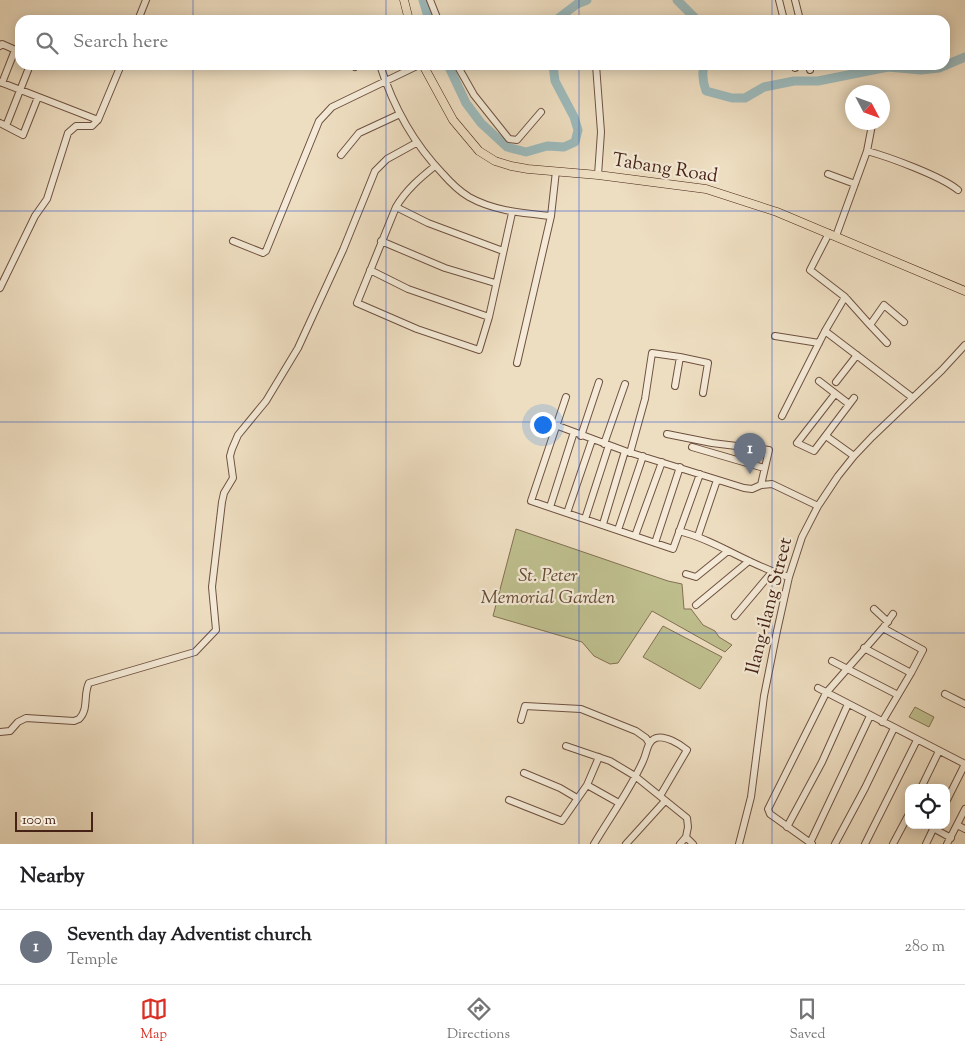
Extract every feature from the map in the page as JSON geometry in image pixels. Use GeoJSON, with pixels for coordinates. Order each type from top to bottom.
{"type":"FeatureCollection","features":[{"type":"Feature","properties":{"kind":"main road"},"geometry":{"type":"LineString","coordinates":[[404,0],[408,15]]}},
{"type":"Feature","properties":{"kind":"main road","name":"Tabang Road"},"geometry":{"type":"LineString","coordinates":[[426,70],[453,120],[479,150],[495,161],[528,169],[556,170],[706,189],[777,212],[965,291]]}},
{"type":"Feature","properties":{"kind":"street"},"geometry":{"type":"LineString","coordinates":[[140,15],[146,0]]}},
{"type":"Feature","properties":{"kind":"street"},"geometry":{"type":"LineString","coordinates":[[430,0],[436,15]]}},
{"type":"Feature","properties":{"kind":"street"},"geometry":{"type":"LineString","coordinates":[[779,0],[783,15]]}},
{"type":"Feature","properties":{"kind":"street"},"geometry":{"type":"LineString","coordinates":[[796,0],[799,15]]}},
{"type":"Feature","properties":{"kind":"street"},"geometry":{"type":"LineString","coordinates":[[0,46],[2,44],[15,50]]}},
{"type":"Feature","properties":{"kind":"street"},"geometry":{"type":"LineString","coordinates":[[15,56],[1,82],[98,120]]}},
{"type":"Feature","properties":{"kind":"street"},"geometry":{"type":"LineString","coordinates":[[28,70],[3,125],[23,135],[38,97]]}},
{"type":"Feature","properties":{"kind":"street"},"geometry":{"type":"LineString","coordinates":[[0,288],[36,216],[47,199],[68,133],[76,126],[95,124],[119,70]]}},
{"type":"Feature","properties":{"kind":"street"},"geometry":{"type":"LineString","coordinates":[[382,70],[400,114],[416,143],[451,183],[467,196],[482,203],[512,212],[551,216]]}},
{"type":"Feature","properties":{"kind":"street"},"geometry":{"type":"LineString","coordinates":[[233,242],[263,253],[266,251],[319,121],[332,107],[408,70]]}},
{"type":"Feature","properties":{"kind":"street"},"geometry":{"type":"LineString","coordinates":[[459,70],[474,95],[510,139],[517,140],[541,112]]}},
{"type":"Feature","properties":{"kind":"street"},"geometry":{"type":"LineString","coordinates":[[596,70],[602,132],[598,175]]}},
{"type":"Feature","properties":{"kind":"street"},"geometry":{"type":"LineString","coordinates":[[341,155],[359,133],[400,114]]}},
{"type":"Feature","properties":{"kind":"street"},"geometry":{"type":"LineString","coordinates":[[871,130],[855,184],[832,234],[810,270],[845,297],[887,343]]}},
{"type":"Feature","properties":{"kind":"street"},"geometry":{"type":"LineString","coordinates":[[0,732],[10,731],[18,722],[26,718],[74,721],[79,719],[85,711],[86,688],[89,683],[195,652],[216,630],[212,587],[222,502],[224,493],[233,478],[230,456],[232,449],[238,435],[266,401],[298,348],[343,250],[375,171],[387,159],[416,143]]}},
{"type":"Feature","properties":{"kind":"street"},"geometry":{"type":"LineString","coordinates":[[866,151],[946,182],[958,190]]}},
{"type":"Feature","properties":{"kind":"street"},"geometry":{"type":"LineString","coordinates":[[435,166],[418,179],[402,196],[357,303],[403,324],[479,350],[512,212]]}},
{"type":"Feature","properties":{"kind":"street"},"geometry":{"type":"LineString","coordinates":[[517,363],[551,216],[556,170]]}},
{"type":"Feature","properties":{"kind":"street"},"geometry":{"type":"LineString","coordinates":[[828,174],[855,184]]}},
{"type":"Feature","properties":{"kind":"street"},"geometry":{"type":"LineString","coordinates":[[396,207],[428,223],[503,251]]}},
{"type":"Feature","properties":{"kind":"street"},"geometry":{"type":"LineString","coordinates":[[382,241],[444,268],[496,283]]}},
{"type":"Feature","properties":{"kind":"street"},"geometry":{"type":"LineString","coordinates":[[370,270],[408,289],[488,317]]}},
{"type":"Feature","properties":{"kind":"street"},"geometry":{"type":"LineString","coordinates":[[782,416],[825,331],[845,297]]}},
{"type":"Feature","properties":{"kind":"street"},"geometry":{"type":"LineString","coordinates":[[870,325],[884,306],[904,322]]}},
{"type":"Feature","properties":{"kind":"street"},"geometry":{"type":"LineString","coordinates":[[825,331],[913,398]]}},
{"type":"Feature","properties":{"kind":"street"},"geometry":{"type":"LineString","coordinates":[[775,336],[819,344]]}},
{"type":"Feature","properties":{"kind":"street","name":"Ilang-ilang Street"},"geometry":{"type":"LineString","coordinates":[[739,844],[750,797],[764,696],[789,577],[802,537],[818,506],[854,456],[965,345]]}},
{"type":"Feature","properties":{"kind":"street"},"geometry":{"type":"LineString","coordinates":[[603,524],[645,399],[652,353],[712,364],[703,393]]}},
{"type":"Feature","properties":{"kind":"street"},"geometry":{"type":"LineString","coordinates":[[836,382],[857,355]]}},
{"type":"Feature","properties":{"kind":"street"},"geometry":{"type":"LineString","coordinates":[[675,386],[680,358]]}},
{"type":"Feature","properties":{"kind":"street"},"geometry":{"type":"LineString","coordinates":[[819,381],[849,404]]}},
{"type":"Feature","properties":{"kind":"street"},"geometry":{"type":"LineString","coordinates":[[582,436],[599,382]]}},
{"type":"Feature","properties":{"kind":"street"},"geometry":{"type":"LineString","coordinates":[[585,519],[625,384]]}},
{"type":"Feature","properties":{"kind":"street"},"geometry":{"type":"LineString","coordinates":[[835,394],[796,443],[814,450],[854,398]]}},
{"type":"Feature","properties":{"kind":"street"},"geometry":{"type":"LineString","coordinates":[[566,397],[558,426],[531,501],[673,549],[700,474]]}},
{"type":"Feature","properties":{"kind":"street"},"geometry":{"type":"LineString","coordinates":[[558,426],[592,440],[718,480],[752,489],[761,485],[772,484],[818,506]]}},
{"type":"Feature","properties":{"kind":"street"},"geometry":{"type":"LineString","coordinates":[[550,507],[574,432]]}},
{"type":"Feature","properties":{"kind":"street"},"geometry":{"type":"LineString","coordinates":[[667,434],[712,443],[769,450],[761,485]]}},
{"type":"Feature","properties":{"kind":"street"},"geometry":{"type":"LineString","coordinates":[[826,436],[854,456]]}},
{"type":"Feature","properties":{"kind":"street"},"geometry":{"type":"LineString","coordinates":[[567,513],[592,440]]}},
{"type":"Feature","properties":{"kind":"street"},"geometry":{"type":"LineString","coordinates":[[692,447],[764,468]]}},
{"type":"Feature","properties":{"kind":"street"},"geometry":{"type":"LineString","coordinates":[[618,530],[643,456]]}},
{"type":"Feature","properties":{"kind":"street"},"geometry":{"type":"LineString","coordinates":[[635,536],[662,462]]}},
{"type":"Feature","properties":{"kind":"street"},"geometry":{"type":"LineString","coordinates":[[655,543],[680,468]]}},
{"type":"Feature","properties":{"kind":"street"},"geometry":{"type":"LineString","coordinates":[[698,536],[718,480]]}},
{"type":"Feature","properties":{"kind":"street"},"geometry":{"type":"LineString","coordinates":[[679,531],[698,536],[772,572],[789,577]]}},
{"type":"Feature","properties":{"kind":"street"},"geometry":{"type":"LineString","coordinates":[[686,574],[696,577],[728,551]]}},
{"type":"Feature","properties":{"kind":"street"},"geometry":{"type":"LineString","coordinates":[[696,605],[749,561]]}},
{"type":"Feature","properties":{"kind":"street"},"geometry":{"type":"LineString","coordinates":[[735,616],[772,572]]}},
{"type":"Feature","properties":{"kind":"street"},"geometry":{"type":"LineString","coordinates":[[874,609],[888,622]]}},
{"type":"Feature","properties":{"kind":"street"},"geometry":{"type":"LineString","coordinates":[[870,716],[811,844],[770,814],[768,809],[826,693],[893,614]]}},
{"type":"Feature","properties":{"kind":"street"},"geometry":{"type":"LineString","coordinates":[[882,722],[923,650],[883,628]]}},
{"type":"Feature","properties":{"kind":"street"},"geometry":{"type":"LineString","coordinates":[[864,648],[911,673]]}},
{"type":"Feature","properties":{"kind":"street"},"geometry":{"type":"LineString","coordinates":[[832,661],[898,695]]}},
{"type":"Feature","properties":{"kind":"street"},"geometry":{"type":"LineString","coordinates":[[818,688],[965,764],[950,794]]}},
{"type":"Feature","properties":{"kind":"street"},"geometry":{"type":"LineString","coordinates":[[945,694],[965,704]]}},
{"type":"Feature","properties":{"kind":"street"},"geometry":{"type":"LineString","coordinates":[[787,827],[822,762],[848,704]]}},
{"type":"Feature","properties":{"kind":"street"},"geometry":{"type":"LineString","coordinates":[[521,720],[525,706],[576,708],[636,731],[646,738],[649,743]]}},
{"type":"Feature","properties":{"kind":"street"},"geometry":{"type":"LineString","coordinates":[[836,844],[866,788],[894,728]]}},
{"type":"Feature","properties":{"kind":"street"},"geometry":{"type":"LineString","coordinates":[[594,844],[644,760],[649,743],[654,738],[669,739],[687,750],[663,799],[626,844]]}},
{"type":"Feature","properties":{"kind":"street"},"geometry":{"type":"LineString","coordinates":[[864,844],[917,740]]}},
{"type":"Feature","properties":{"kind":"street"},"geometry":{"type":"LineString","coordinates":[[566,746],[610,761],[635,776],[687,818],[686,838],[680,844]]}},
{"type":"Feature","properties":{"kind":"street"},"geometry":{"type":"LineString","coordinates":[[923,784],[939,751]]}},
{"type":"Feature","properties":{"kind":"street"},"geometry":{"type":"LineString","coordinates":[[509,800],[560,821],[564,819],[587,785],[599,757]]}},
{"type":"Feature","properties":{"kind":"street"},"geometry":{"type":"LineString","coordinates":[[524,773],[560,788],[577,798]]}},
{"type":"Feature","properties":{"kind":"street"},"geometry":{"type":"LineString","coordinates":[[587,785],[619,803]]}},
{"type":"Feature","properties":{"kind":"street"},"geometry":{"type":"LineString","coordinates":[[936,829],[949,841],[965,809]]}},
{"type":"Feature","properties":{"kind":"street"},"geometry":{"type":"LineString","coordinates":[[893,844],[905,822]]}},
{"type":"Feature","properties":{"kind":"street"},"geometry":{"type":"LineString","coordinates":[[957,825],[965,829]]}},
{"type":"Feature","properties":{"kind":"street"},"geometry":{"type":"LineString","coordinates":[[926,844],[933,829]]}},
{"type":"Feature","properties":{"kind":"street"},"geometry":{"type":"LineString","coordinates":[[686,838],[693,844]]}},
{"type":"Feature","properties":{"kind":"green space","name":"St. Peter Memorial Garden"},"geometry":{"type":"Polygon","coordinates":[[[516,529],[668,581],[682,584],[684,609],[691,609],[703,625],[715,631],[719,637],[732,645],[725,652],[652,611],[618,663],[610,664],[594,656],[582,642],[493,616],[516,529]]]}},
{"type":"Feature","properties":{"kind":"green space"},"geometry":{"type":"Polygon","coordinates":[[[663,626],[722,657],[700,689],[643,657],[663,626]]]}},
{"type":"Feature","properties":{"kind":"green space"},"geometry":{"type":"Polygon","coordinates":[[[915,707],[934,717],[929,727],[909,717],[915,707]]]}},
{"type":"Feature","properties":{"kind":"waterway"},"geometry":{"type":"LineString","coordinates":[[423,0],[428,15]]}},
{"type":"Feature","properties":{"kind":"waterway"},"geometry":{"type":"LineString","coordinates":[[563,15],[577,4],[587,0]]}},
{"type":"Feature","properties":{"kind":"waterway"},"geometry":{"type":"LineString","coordinates":[[677,0],[692,15]]}},
{"type":"Feature","properties":{"kind":"waterway"},"geometry":{"type":"LineString","coordinates":[[950,63],[965,57]]}},
{"type":"Feature","properties":{"kind":"waterway"},"geometry":{"type":"LineString","coordinates":[[450,70],[466,103],[481,123],[507,147],[526,152],[547,146],[564,147],[575,142],[578,130],[574,117],[555,81],[554,70]]}},
{"type":"Feature","properties":{"kind":"waterway"},"geometry":{"type":"LineString","coordinates":[[703,70],[706,91],[732,98],[745,98],[764,87],[794,81],[818,81],[873,70]]}},
{"type":"Feature","properties":{"kind":"place","name":"Seventh day Adventist church"},"geometry":{"type":"Point","coordinates":[750,474]}}]}
